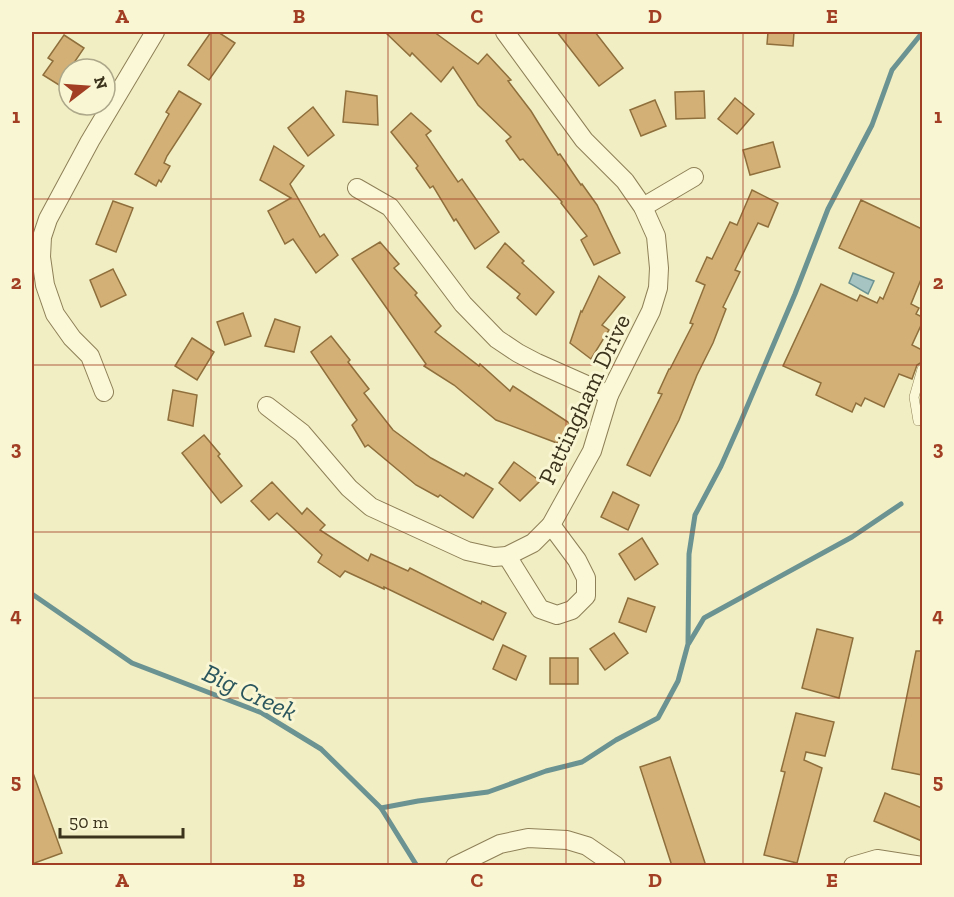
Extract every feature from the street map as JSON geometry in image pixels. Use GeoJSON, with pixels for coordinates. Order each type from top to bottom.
{"type":"FeatureCollection","features":[{"type":"Feature","properties":{"kind":"street"},"geometry":{"type":"LineString","coordinates":[[104,392],[90,356],[72,338],[55,314],[44,276],[41,257],[42,237],[48,219],[90,141],[155,32]]}},
{"type":"Feature","properties":{"kind":"street","name":"Pattingham Drive"},"geometry":{"type":"LineString","coordinates":[[505,32],[584,140],[625,181],[643,207],[656,236],[659,268],[658,288],[651,311],[609,395],[592,451],[551,525],[533,543],[507,556]]}},
{"type":"Feature","properties":{"kind":"street"},"geometry":{"type":"LineString","coordinates":[[643,207],[694,177]]}},
{"type":"Feature","properties":{"kind":"street"},"geometry":{"type":"LineString","coordinates":[[357,188],[390,207],[462,304],[497,339],[518,353],[560,374],[609,395]]}},
{"type":"Feature","properties":{"kind":"street"},"geometry":{"type":"LineString","coordinates":[[267,406],[303,433],[349,488],[371,507],[467,551],[494,557],[507,556],[540,609],[557,615],[572,610],[586,596],[586,579],[577,560],[551,525]]}},
{"type":"Feature","properties":{"kind":"street"},"geometry":{"type":"LineString","coordinates":[[461,862],[500,844],[528,838],[567,840],[587,846],[616,866]]}},
{"type":"Feature","properties":{"kind":"street"},"geometry":{"type":"LineString","coordinates":[[853,866],[877,859],[922,866]]}},
{"type":"Feature","properties":{"kind":"lane"},"geometry":{"type":"LineString","coordinates":[[918,421],[914,397],[922,369]]}},
{"type":"Feature","properties":{"kind":"water"},"geometry":{"type":"Polygon","coordinates":[[[853,273],[874,281],[868,294],[849,283],[853,273]]]}},
{"type":"Feature","properties":{"kind":"building"},"geometry":{"type":"Polygon","coordinates":[[[211,32],[218,32],[235,43],[209,80],[188,65],[211,32]]]}},
{"type":"Feature","properties":{"kind":"building"},"geometry":{"type":"Polygon","coordinates":[[[385,32],[434,32],[478,64],[487,54],[511,80],[508,81],[531,111],[558,155],[560,154],[597,205],[620,253],[594,265],[581,240],[587,236],[562,202],[523,159],[520,160],[506,141],[511,137],[478,105],[453,67],[441,82],[412,53],[410,56],[385,32]]]}},
{"type":"Feature","properties":{"kind":"building"},"geometry":{"type":"Polygon","coordinates":[[[557,32],[595,32],[623,68],[599,86],[557,32]]]}},
{"type":"Feature","properties":{"kind":"building"},"geometry":{"type":"Polygon","coordinates":[[[768,32],[794,32],[793,46],[767,44],[768,32]]]}},
{"type":"Feature","properties":{"kind":"building"},"geometry":{"type":"Polygon","coordinates":[[[64,35],[84,48],[78,57],[57,57],[57,84],[43,75],[53,61],[48,58],[64,35]]]}},
{"type":"Feature","properties":{"kind":"building"},"geometry":{"type":"Polygon","coordinates":[[[179,91],[201,104],[167,156],[164,163],[170,166],[161,182],[159,180],[156,186],[135,174],[169,114],[166,112],[179,91]]]}},
{"type":"Feature","properties":{"kind":"building"},"geometry":{"type":"Polygon","coordinates":[[[346,91],[377,96],[378,125],[343,122],[346,91]]]}},
{"type":"Feature","properties":{"kind":"building"},"geometry":{"type":"Polygon","coordinates":[[[704,91],[705,118],[676,119],[675,92],[704,91]]]}},
{"type":"Feature","properties":{"kind":"building"},"geometry":{"type":"Polygon","coordinates":[[[735,98],[754,114],[737,134],[718,119],[735,98]]]}},
{"type":"Feature","properties":{"kind":"building"},"geometry":{"type":"Polygon","coordinates":[[[655,100],[666,126],[641,136],[630,110],[655,100]]]}},
{"type":"Feature","properties":{"kind":"building"},"geometry":{"type":"Polygon","coordinates":[[[313,107],[334,135],[308,156],[288,128],[313,107]]]}},
{"type":"Feature","properties":{"kind":"building"},"geometry":{"type":"Polygon","coordinates":[[[411,113],[431,131],[426,135],[458,182],[462,179],[499,232],[475,249],[456,219],[454,221],[433,186],[430,188],[416,168],[418,166],[391,132],[411,113]]]}},
{"type":"Feature","properties":{"kind":"building"},"geometry":{"type":"Polygon","coordinates":[[[773,142],[780,167],[750,175],[743,150],[773,142]]]}},
{"type":"Feature","properties":{"kind":"building"},"geometry":{"type":"Polygon","coordinates":[[[274,146],[304,166],[290,184],[320,237],[324,234],[338,255],[316,273],[293,239],[285,244],[268,211],[291,198],[260,180],[274,146]]]}},
{"type":"Feature","properties":{"kind":"building"},"geometry":{"type":"Polygon","coordinates":[[[752,190],[778,203],[768,227],[758,223],[735,270],[740,272],[723,307],[726,309],[713,343],[679,420],[650,476],[627,465],[662,394],[658,393],[669,369],[693,324],[690,323],[705,285],[696,281],[707,257],[712,259],[730,222],[737,225],[752,190]]]}},
{"type":"Feature","properties":{"kind":"building"},"geometry":{"type":"Polygon","coordinates":[[[861,200],[922,229],[922,277],[911,304],[919,308],[916,314],[922,317],[922,323],[912,345],[922,350],[922,362],[917,365],[912,379],[899,374],[884,407],[865,398],[861,406],[856,403],[852,412],[816,395],[821,383],[783,366],[821,284],[857,301],[860,295],[877,303],[880,297],[883,299],[894,273],[839,248],[861,200]]]}},
{"type":"Feature","properties":{"kind":"building"},"geometry":{"type":"Polygon","coordinates":[[[113,201],[133,208],[116,252],[96,244],[113,201]]]}},
{"type":"Feature","properties":{"kind":"building"},"geometry":{"type":"Polygon","coordinates":[[[380,242],[399,264],[394,268],[417,293],[415,295],[441,326],[435,332],[479,366],[480,364],[510,391],[513,386],[571,424],[557,443],[496,420],[454,385],[424,366],[426,364],[352,259],[380,242]]]}},
{"type":"Feature","properties":{"kind":"building"},"geometry":{"type":"Polygon","coordinates":[[[505,243],[524,261],[522,263],[554,292],[536,315],[517,298],[520,294],[487,267],[505,243]]]}},
{"type":"Feature","properties":{"kind":"building"},"geometry":{"type":"Polygon","coordinates":[[[113,269],[126,295],[101,307],[90,280],[113,269]]]}},
{"type":"Feature","properties":{"kind":"building"},"geometry":{"type":"Polygon","coordinates":[[[599,276],[625,297],[602,325],[609,330],[591,359],[570,343],[581,311],[599,276]]]}},
{"type":"Feature","properties":{"kind":"building"},"geometry":{"type":"Polygon","coordinates":[[[243,313],[251,336],[225,345],[217,322],[243,313]]]}},
{"type":"Feature","properties":{"kind":"building"},"geometry":{"type":"Polygon","coordinates":[[[275,319],[300,327],[294,352],[265,346],[275,319]]]}},
{"type":"Feature","properties":{"kind":"building"},"geometry":{"type":"Polygon","coordinates":[[[331,336],[369,389],[364,393],[393,430],[431,458],[464,476],[466,473],[493,489],[473,518],[440,495],[438,497],[416,485],[368,445],[365,447],[352,425],[357,420],[311,352],[331,336]]]}},
{"type":"Feature","properties":{"kind":"building"},"geometry":{"type":"Polygon","coordinates":[[[192,338],[214,352],[197,380],[175,366],[192,338]]]}},
{"type":"Feature","properties":{"kind":"building"},"geometry":{"type":"Polygon","coordinates":[[[173,390],[197,395],[193,426],[168,420],[173,390]]]}},
{"type":"Feature","properties":{"kind":"building"},"geometry":{"type":"Polygon","coordinates":[[[204,435],[242,486],[221,503],[182,453],[204,435]]]}},
{"type":"Feature","properties":{"kind":"building"},"geometry":{"type":"Polygon","coordinates":[[[514,462],[540,481],[520,501],[499,483],[514,462]]]}},
{"type":"Feature","properties":{"kind":"building"},"geometry":{"type":"Polygon","coordinates":[[[272,482],[302,514],[307,508],[325,525],[320,530],[368,561],[371,554],[408,571],[410,568],[481,604],[482,601],[506,613],[493,640],[384,587],[384,589],[345,571],[340,577],[318,562],[322,555],[277,513],[269,520],[251,501],[272,482]]]}},
{"type":"Feature","properties":{"kind":"building"},"geometry":{"type":"Polygon","coordinates":[[[613,492],[639,505],[628,530],[601,517],[613,492]]]}},
{"type":"Feature","properties":{"kind":"building"},"geometry":{"type":"Polygon","coordinates":[[[642,538],[658,564],[635,580],[619,554],[642,538]]]}},
{"type":"Feature","properties":{"kind":"building"},"geometry":{"type":"Polygon","coordinates":[[[628,598],[655,607],[646,632],[619,622],[628,598]]]}},
{"type":"Feature","properties":{"kind":"building"},"geometry":{"type":"Polygon","coordinates":[[[817,629],[853,638],[839,698],[802,688],[817,629]]]}},
{"type":"Feature","properties":{"kind":"building"},"geometry":{"type":"Polygon","coordinates":[[[614,633],[628,653],[605,670],[590,649],[614,633]]]}},
{"type":"Feature","properties":{"kind":"building"},"geometry":{"type":"Polygon","coordinates":[[[503,645],[526,656],[516,680],[493,669],[503,645]]]}},
{"type":"Feature","properties":{"kind":"building"},"geometry":{"type":"Polygon","coordinates":[[[916,651],[922,651],[922,775],[892,769],[916,651]]]}},
{"type":"Feature","properties":{"kind":"building"},"geometry":{"type":"Polygon","coordinates":[[[550,658],[578,658],[578,684],[550,684],[550,658]]]}},
{"type":"Feature","properties":{"kind":"building"},"geometry":{"type":"Polygon","coordinates":[[[796,713],[834,722],[825,756],[806,752],[804,760],[822,768],[797,863],[764,855],[785,772],[781,771],[796,713]]]}},
{"type":"Feature","properties":{"kind":"building"},"geometry":{"type":"Polygon","coordinates":[[[670,757],[706,866],[672,866],[640,767],[670,757]]]}},
{"type":"Feature","properties":{"kind":"building"},"geometry":{"type":"Polygon","coordinates":[[[32,773],[62,853],[32,864],[32,773]]]}},
{"type":"Feature","properties":{"kind":"building"},"geometry":{"type":"Polygon","coordinates":[[[885,793],[922,808],[922,841],[874,821],[885,793]]]}},
{"type":"Feature","properties":{"kind":"waterway"},"geometry":{"type":"LineString","coordinates":[[381,808],[488,792],[546,771],[582,762],[616,740],[658,718],[678,681],[688,644],[689,554],[695,515],[721,466],[741,421],[828,209],[872,125],[892,70],[922,33]]}},
{"type":"Feature","properties":{"kind":"waterway"},"geometry":{"type":"LineString","coordinates":[[689,643],[704,618],[852,537],[901,504]]}},
{"type":"Feature","properties":{"kind":"waterway","name":"Big Creek"},"geometry":{"type":"LineString","coordinates":[[32,594],[132,663],[262,713],[321,749],[381,808],[417,866]]}}]}
